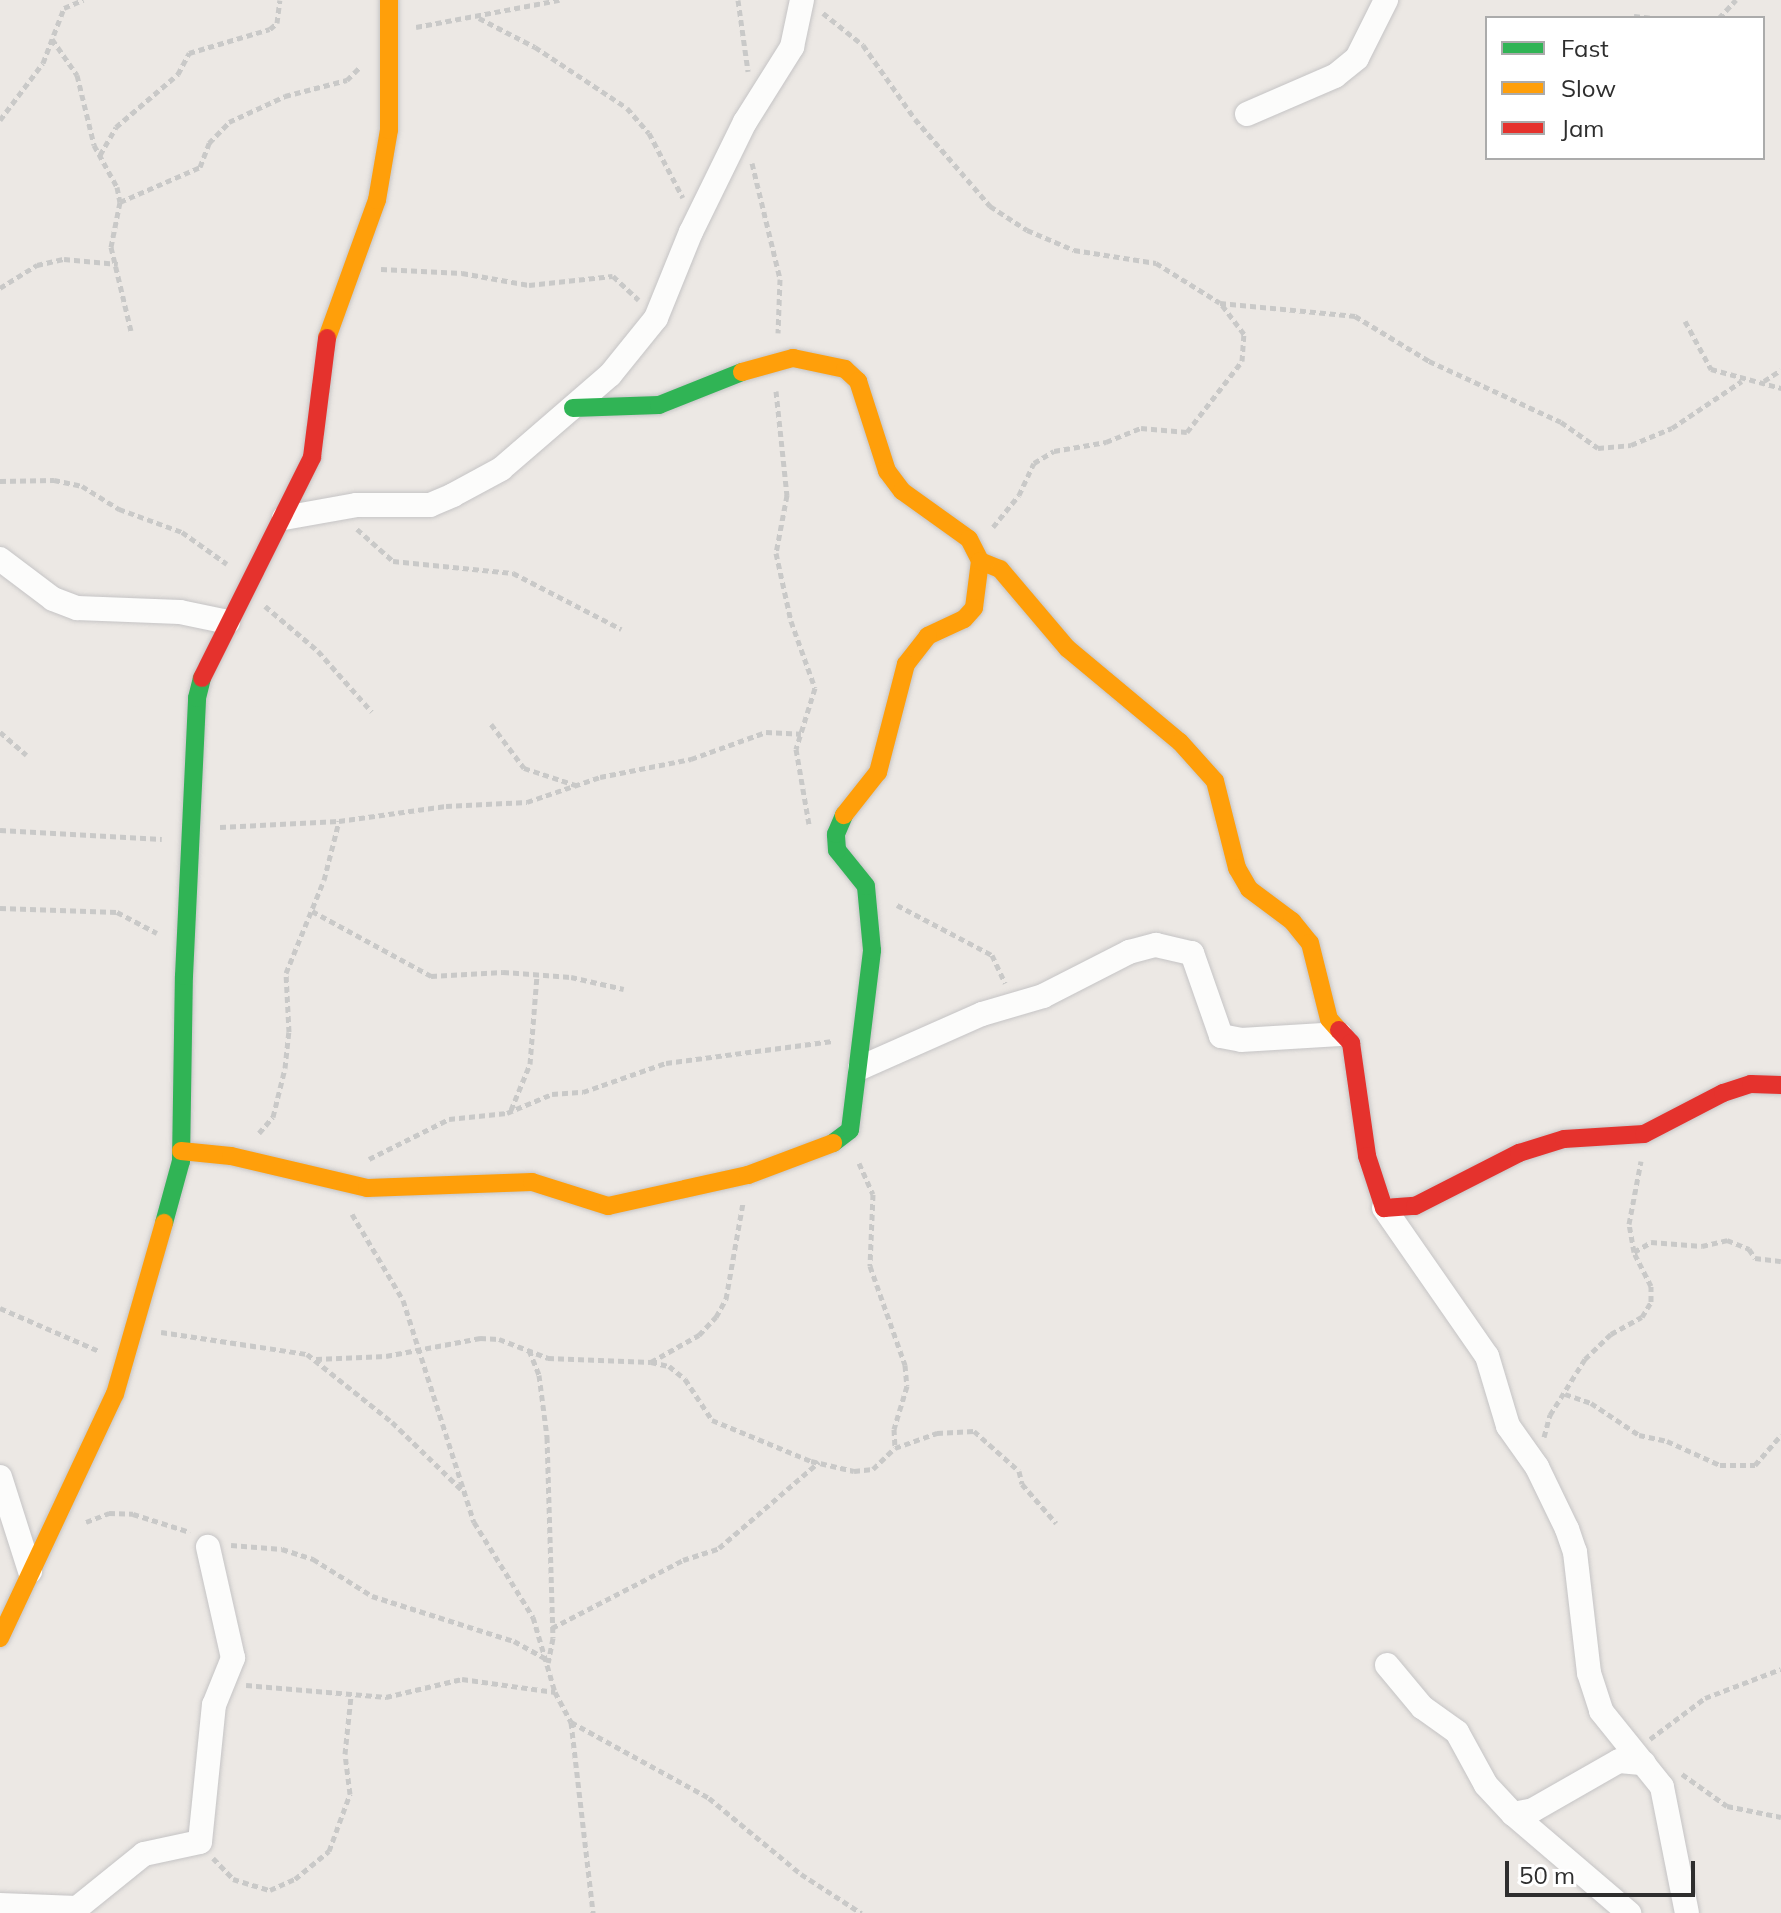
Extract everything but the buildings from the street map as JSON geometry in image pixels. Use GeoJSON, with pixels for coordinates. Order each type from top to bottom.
{"type":"FeatureCollection","features":[{"type":"Feature","properties":{"kind":"street"},"geometry":{"type":"LineString","coordinates":[[0,1638],[126,1362],[181,1151],[185,961],[197,698],[208,658],[284,518],[312,457],[322,351],[377,200],[389,130],[389,0]]}},
{"type":"Feature","properties":{"kind":"street"},"geometry":{"type":"LineString","coordinates":[[1247,114],[1335,76],[1357,58],[1386,0]]}},
{"type":"Feature","properties":{"kind":"street"},"geometry":{"type":"LineString","coordinates":[[284,518],[326,509],[430,505],[501,469],[620,363],[656,318],[698,217],[747,117],[792,47],[808,4]]}},
{"type":"Feature","properties":{"kind":"street"},"geometry":{"type":"LineString","coordinates":[[181,1151],[231,1156],[348,1185],[532,1182],[608,1206],[748,1175],[844,1138],[856,1107],[872,950],[866,886],[837,850],[836,834],[878,772],[906,664],[928,636],[964,619],[974,608],[980,561],[969,539],[902,491],[887,471],[858,381],[845,369],[814,360],[776,361],[688,390],[659,405],[573,408]]}},
{"type":"Feature","properties":{"kind":"street"},"geometry":{"type":"LineString","coordinates":[[0,559],[53,599],[77,608],[180,612],[228,622]]}},
{"type":"Feature","properties":{"kind":"street"},"geometry":{"type":"LineString","coordinates":[[980,561],[1000,569],[1067,648],[1207,770],[1215,781],[1237,868],[1249,889],[1310,943],[1329,1019],[1351,1043],[1357,1060],[1367,1156],[1384,1208],[1487,1356],[1508,1426],[1537,1467],[1575,1552],[1579,1615],[1601,1711],[1662,1787],[1687,1913]]}},
{"type":"Feature","properties":{"kind":"street"},"geometry":{"type":"LineString","coordinates":[[861,1061],[1013,1002],[1043,996],[1129,952],[1156,945],[1192,953],[1221,1036],[1241,1040],[1340,1034]]}},
{"type":"Feature","properties":{"kind":"street"},"geometry":{"type":"LineString","coordinates":[[1384,1208],[1415,1206],[1519,1153],[1564,1139],[1652,1130],[1723,1093],[1751,1084],[1781,1085]]}},
{"type":"Feature","properties":{"kind":"street"},"geometry":{"type":"LineString","coordinates":[[0,1477],[30,1571]]}},
{"type":"Feature","properties":{"kind":"street"},"geometry":{"type":"LineString","coordinates":[[0,1905],[33,1902],[77,1908],[144,1854],[200,1842],[214,1705],[233,1658],[231,1635],[208,1547]]}},
{"type":"Feature","properties":{"kind":"street"},"geometry":{"type":"LineString","coordinates":[[1387,1665],[1422,1707],[1457,1732],[1486,1785],[1513,1814],[1629,1913]]}},
{"type":"Feature","properties":{"kind":"street"},"geometry":{"type":"LineString","coordinates":[[1513,1814],[1533,1810],[1619,1761],[1640,1758]]}},
{"type":"Feature","properties":{"kind":"path"},"geometry":{"type":"LineString","coordinates":[[0,120],[33,78],[64,8],[83,0]]}},
{"type":"Feature","properties":{"kind":"path"},"geometry":{"type":"LineString","coordinates":[[100,156],[116,127],[178,74],[189,53],[270,29],[277,23],[280,0]]}},
{"type":"Feature","properties":{"kind":"path"},"geometry":{"type":"LineString","coordinates":[[120,202],[200,167],[209,143],[229,122],[285,96],[347,80],[390,39],[430,21],[478,17],[514,5],[559,0]]}},
{"type":"Feature","properties":{"kind":"path"},"geometry":{"type":"LineString","coordinates":[[738,0],[747,117],[780,279],[775,410],[786,447],[787,495],[776,553],[791,621],[815,688],[801,734],[798,773],[814,833]]}},
{"type":"Feature","properties":{"kind":"path"},"geometry":{"type":"LineString","coordinates":[[1721,16],[1736,0]]}},
{"type":"Feature","properties":{"kind":"path"},"geometry":{"type":"LineString","coordinates":[[808,4],[863,45],[941,152],[990,206],[1027,230],[1074,250],[1177,272],[1220,303],[1244,334],[1242,361],[1187,432],[1141,428],[1106,442],[1054,451],[1034,463],[1019,495],[991,529],[980,561]]}},
{"type":"Feature","properties":{"kind":"path"},"geometry":{"type":"LineString","coordinates":[[478,17],[535,47],[627,108],[649,133],[665,170],[698,217]]}},
{"type":"Feature","properties":{"kind":"path"},"geometry":{"type":"LineString","coordinates":[[52,39],[77,75],[100,156],[120,202],[111,233],[131,331]]}},
{"type":"Feature","properties":{"kind":"path"},"geometry":{"type":"LineString","coordinates":[[0,288],[37,265],[64,259],[118,264]]}},
{"type":"Feature","properties":{"kind":"path"},"geometry":{"type":"LineString","coordinates":[[352,269],[462,273],[529,285],[613,276],[630,287],[656,318]]}},
{"type":"Feature","properties":{"kind":"path"},"geometry":{"type":"LineString","coordinates":[[1220,303],[1355,316],[1429,361],[1609,450],[1672,428],[1742,381]]}},
{"type":"Feature","properties":{"kind":"path"},"geometry":{"type":"LineString","coordinates":[[1685,321],[1711,369],[1742,381],[1764,381],[1781,388]]}},
{"type":"Feature","properties":{"kind":"path"},"geometry":{"type":"LineString","coordinates":[[1764,381],[1781,370]]}},
{"type":"Feature","properties":{"kind":"path"},"geometry":{"type":"LineString","coordinates":[[0,481],[54,480],[82,486],[119,509],[182,532],[290,625],[372,712]]}},
{"type":"Feature","properties":{"kind":"path"},"geometry":{"type":"LineString","coordinates":[[326,509],[393,561],[513,573],[621,629]]}},
{"type":"Feature","properties":{"kind":"path"},"geometry":{"type":"LineString","coordinates":[[491,724],[524,768],[579,787]]}},
{"type":"Feature","properties":{"kind":"path"},"geometry":{"type":"LineString","coordinates":[[0,732],[26,755]]}},
{"type":"Feature","properties":{"kind":"path"},"geometry":{"type":"LineString","coordinates":[[0,830],[191,833],[339,821],[379,813],[527,802],[579,787],[600,777],[691,759],[766,732],[801,734]]}},
{"type":"Feature","properties":{"kind":"path"},"geometry":{"type":"LineString","coordinates":[[231,1156],[273,1117],[289,1032],[286,973],[312,911],[339,821]]}},
{"type":"Feature","properties":{"kind":"path"},"geometry":{"type":"LineString","coordinates":[[866,886],[992,955],[1013,1002]]}},
{"type":"Feature","properties":{"kind":"path"},"geometry":{"type":"LineString","coordinates":[[0,908],[117,912],[138,919],[185,961]]}},
{"type":"Feature","properties":{"kind":"path"},"geometry":{"type":"LineString","coordinates":[[312,911],[431,976],[571,977],[624,989]]}},
{"type":"Feature","properties":{"kind":"path"},"geometry":{"type":"LineString","coordinates":[[507,1113],[517,1102],[530,1064],[537,976]]}},
{"type":"Feature","properties":{"kind":"path"},"geometry":{"type":"LineString","coordinates":[[348,1185],[379,1151],[449,1119],[507,1113],[552,1094],[583,1092],[666,1063],[699,1063],[766,1047],[836,1041],[861,1061]]}},
{"type":"Feature","properties":{"kind":"path"},"geometry":{"type":"LineString","coordinates":[[1537,1467],[1550,1415],[1599,1344],[1642,1317],[1651,1302],[1651,1286],[1634,1252],[1630,1204],[1652,1130]]}},
{"type":"Feature","properties":{"kind":"path"},"geometry":{"type":"LineString","coordinates":[[844,1138],[869,1178],[870,1266],[905,1365],[907,1386],[894,1429],[895,1448]]}},
{"type":"Feature","properties":{"kind":"path"},"geometry":{"type":"LineString","coordinates":[[651,1362],[699,1335],[726,1299],[748,1175]]}},
{"type":"Feature","properties":{"kind":"path"},"geometry":{"type":"LineString","coordinates":[[327,1181],[393,1280],[410,1317],[416,1350],[474,1522],[533,1617],[555,1692],[571,1722],[593,1913]]}},
{"type":"Feature","properties":{"kind":"path"},"geometry":{"type":"LineString","coordinates":[[1634,1252],[1651,1242],[1702,1246],[1727,1240],[1749,1249],[1755,1258],[1781,1261]]}},
{"type":"Feature","properties":{"kind":"path"},"geometry":{"type":"LineString","coordinates":[[0,1308],[126,1362]]}},
{"type":"Feature","properties":{"kind":"path"},"geometry":{"type":"LineString","coordinates":[[137,1329],[281,1346],[316,1359],[465,1493]]}},
{"type":"Feature","properties":{"kind":"path"},"geometry":{"type":"LineString","coordinates":[[316,1359],[416,1350],[480,1338],[548,1358],[651,1362],[669,1366],[685,1379],[712,1420],[819,1462],[862,1472],[895,1448],[950,1430],[974,1431],[1019,1471],[1022,1484],[1056,1523]]}},
{"type":"Feature","properties":{"kind":"path"},"geometry":{"type":"LineString","coordinates":[[529,1350],[539,1375],[547,1437],[552,1628],[547,1661]]}},
{"type":"Feature","properties":{"kind":"path"},"geometry":{"type":"LineString","coordinates":[[1565,1394],[1591,1403],[1639,1435],[1720,1465],[1755,1465],[1781,1435]]}},
{"type":"Feature","properties":{"kind":"path"},"geometry":{"type":"LineString","coordinates":[[552,1628],[683,1560],[719,1548],[819,1462]]}},
{"type":"Feature","properties":{"kind":"path"},"geometry":{"type":"LineString","coordinates":[[45,1543],[109,1513],[170,1521],[208,1547],[253,1544],[292,1552],[372,1596],[514,1641],[547,1661]]}},
{"type":"Feature","properties":{"kind":"path"},"geometry":{"type":"LineString","coordinates":[[1640,1758],[1705,1698],[1781,1669]]}},
{"type":"Feature","properties":{"kind":"path"},"geometry":{"type":"LineString","coordinates":[[225,1681],[351,1696],[408,1694],[462,1679],[555,1692]]}},
{"type":"Feature","properties":{"kind":"path"},"geometry":{"type":"LineString","coordinates":[[200,1842],[233,1879],[270,1890],[283,1887],[320,1860],[336,1838],[350,1794],[345,1754],[351,1696]]}},
{"type":"Feature","properties":{"kind":"path"},"geometry":{"type":"LineString","coordinates":[[571,1722],[709,1798],[823,1890],[861,1913]]}},
{"type":"Feature","properties":{"kind":"path"},"geometry":{"type":"LineString","coordinates":[[1640,1758],[1669,1766],[1737,1810],[1781,1817]]}},
{"type":"Feature","properties":{"kind":"traffic: fast"},"geometry":{"type":"LineString","coordinates":[[573,408],[659,405],[742,372]]}},
{"type":"Feature","properties":{"kind":"traffic: fast"},"geometry":{"type":"LineString","coordinates":[[164,1223],[181,1161],[184,976],[197,698],[202,678]]}},
{"type":"Feature","properties":{"kind":"traffic: fast"},"geometry":{"type":"LineString","coordinates":[[833,1143],[850,1130],[872,950],[866,886],[837,850],[836,834],[844,815]]}},
{"type":"Feature","properties":{"kind":"traffic: slow"},"geometry":{"type":"LineString","coordinates":[[327,338],[377,200],[389,130],[389,0]]}},
{"type":"Feature","properties":{"kind":"traffic: slow"},"geometry":{"type":"LineString","coordinates":[[742,372],[793,358],[845,369],[858,381],[887,471],[902,491],[969,539],[980,561],[974,608],[964,619],[928,636],[906,664],[878,772],[844,815]]}},
{"type":"Feature","properties":{"kind":"traffic: slow"},"geometry":{"type":"LineString","coordinates":[[980,561],[1000,569],[1067,648],[1180,742],[1215,781],[1237,868],[1249,889],[1292,921],[1310,943],[1329,1019],[1339,1030]]}},
{"type":"Feature","properties":{"kind":"traffic: slow"},"geometry":{"type":"LineString","coordinates":[[181,1151],[231,1156],[367,1188],[532,1182],[608,1206],[748,1175],[833,1143]]}},
{"type":"Feature","properties":{"kind":"traffic: slow"},"geometry":{"type":"LineString","coordinates":[[0,1638],[115,1394],[164,1223]]}},
{"type":"Feature","properties":{"kind":"traffic: jam"},"geometry":{"type":"LineString","coordinates":[[202,678],[312,457],[327,338]]}},
{"type":"Feature","properties":{"kind":"traffic: jam"},"geometry":{"type":"LineString","coordinates":[[1339,1030],[1351,1043],[1367,1156],[1384,1208],[1415,1206],[1519,1153],[1564,1139],[1644,1134],[1723,1093],[1751,1084],[1781,1085]]}}]}
